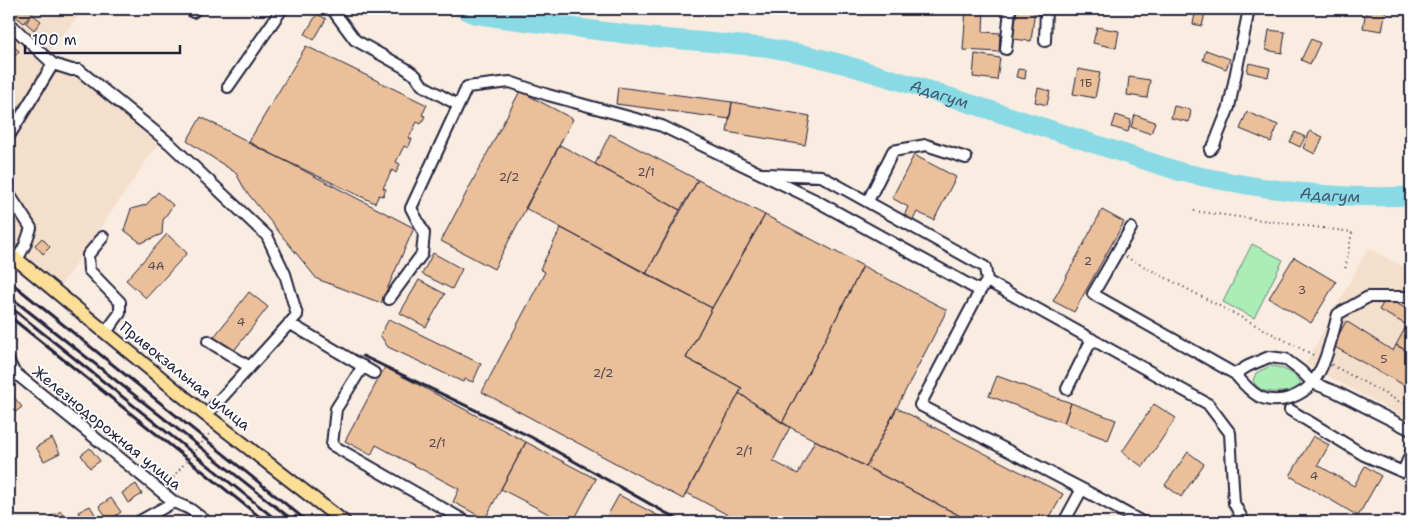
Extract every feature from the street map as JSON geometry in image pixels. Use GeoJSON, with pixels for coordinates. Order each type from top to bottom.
{"type":"FeatureCollection","features":[{"type":"Feature","properties":{"kind":"main road","name":"Привокзальная улица"},"geometry":{"type":"LineString","coordinates":[[13,256],[216,424],[344,522]]}},
{"type":"Feature","properties":{"kind":"street"},"geometry":{"type":"LineString","coordinates":[[228,87],[282,9]]}},
{"type":"Feature","properties":{"kind":"street"},"geometry":{"type":"LineString","coordinates":[[332,9],[355,40],[405,68],[416,76],[422,85],[458,106]]}},
{"type":"Feature","properties":{"kind":"street"},"geometry":{"type":"LineString","coordinates":[[1006,49],[1010,9]]}},
{"type":"Feature","properties":{"kind":"street"},"geometry":{"type":"LineString","coordinates":[[1045,41],[1046,9]]}},
{"type":"Feature","properties":{"kind":"street"},"geometry":{"type":"LineString","coordinates":[[1210,150],[1214,145],[1228,107],[1249,9]]}},
{"type":"Feature","properties":{"kind":"street"},"geometry":{"type":"LineString","coordinates":[[9,23],[53,64],[72,70],[79,70],[169,143],[267,236],[285,274],[296,315],[248,366],[206,415]]}},
{"type":"Feature","properties":{"kind":"street"},"geometry":{"type":"LineString","coordinates":[[9,136],[53,64]]}},
{"type":"Feature","properties":{"kind":"street"},"geometry":{"type":"LineString","coordinates":[[389,299],[422,254],[424,233],[411,208],[467,87],[510,82],[548,95],[662,126],[813,199],[980,291]]}},
{"type":"Feature","properties":{"kind":"street"},"geometry":{"type":"LineString","coordinates":[[868,202],[893,151],[926,145],[966,158]]}},
{"type":"Feature","properties":{"kind":"street"},"geometry":{"type":"LineString","coordinates":[[761,174],[821,176],[985,267],[987,281],[920,405],[1142,522]]}},
{"type":"Feature","properties":{"kind":"street"},"geometry":{"type":"LineString","coordinates":[[9,194],[31,228],[25,245],[13,256]]}},
{"type":"Feature","properties":{"kind":"street"},"geometry":{"type":"LineString","coordinates":[[1131,228],[1093,294],[1235,374],[1247,389],[1266,401],[1281,401],[1298,395],[1312,383],[1324,361],[1338,314],[1368,297],[1411,297]]}},
{"type":"Feature","properties":{"kind":"street"},"geometry":{"type":"LineString","coordinates":[[103,237],[88,255],[89,270],[120,302],[120,313],[106,332]]}},
{"type":"Feature","properties":{"kind":"street"},"geometry":{"type":"LineString","coordinates":[[987,281],[1208,404],[1230,433],[1234,503],[1244,522]]}},
{"type":"Feature","properties":{"kind":"street"},"geometry":{"type":"LineString","coordinates":[[289,323],[374,373]]}},
{"type":"Feature","properties":{"kind":"street"},"geometry":{"type":"LineString","coordinates":[[1066,389],[1092,339]]}},
{"type":"Feature","properties":{"kind":"street"},"geometry":{"type":"LineString","coordinates":[[208,341],[248,366]]}},
{"type":"Feature","properties":{"kind":"street"},"geometry":{"type":"LineString","coordinates":[[1235,374],[1269,357],[1285,359],[1301,371],[1312,383],[1336,392],[1411,430]]}},
{"type":"Feature","properties":{"kind":"street"},"geometry":{"type":"LineString","coordinates":[[9,362],[11,373]]}},
{"type":"Feature","properties":{"kind":"street"},"geometry":{"type":"LineString","coordinates":[[363,366],[336,409],[332,445],[468,522]]}},
{"type":"Feature","properties":{"kind":"street","name":"Железнодорожная улица"},"geometry":{"type":"LineString","coordinates":[[11,373],[170,499],[190,509],[207,522]]}},
{"type":"Feature","properties":{"kind":"street"},"geometry":{"type":"LineString","coordinates":[[1290,410],[1364,455],[1403,472],[1411,453]]}},
{"type":"Feature","properties":{"kind":"street"},"geometry":{"type":"LineString","coordinates":[[1064,522],[1082,489]]}},
{"type":"Feature","properties":{"kind":"street"},"geometry":{"type":"LineString","coordinates":[[138,522],[170,499]]}},
{"type":"Feature","properties":{"kind":"path"},"geometry":{"type":"LineString","coordinates":[[1194,211],[1352,232],[1344,270]]}},
{"type":"Feature","properties":{"kind":"path"},"geometry":{"type":"LineString","coordinates":[[1117,252],[1411,408]]}},
{"type":"Feature","properties":{"kind":"path"},"geometry":{"type":"LineString","coordinates":[[170,499],[174,476],[216,424]]}},
{"type":"Feature","properties":{"kind":"shaded area"},"geometry":{"type":"Polygon","coordinates":[[[9,9],[85,9],[49,50],[158,144],[61,285],[9,243],[9,9]]]}},
{"type":"Feature","properties":{"kind":"shaded area"},"geometry":{"type":"Polygon","coordinates":[[[1368,248],[1411,271],[1411,421],[1306,364],[1368,248]]]}},
{"type":"Feature","properties":{"kind":"green space"},"geometry":{"type":"Polygon","coordinates":[[[1252,244],[1283,260],[1254,318],[1223,302],[1252,244]]]}},
{"type":"Feature","properties":{"kind":"green space"},"geometry":{"type":"Polygon","coordinates":[[[1270,366],[1288,371],[1301,384],[1293,391],[1270,392],[1260,389],[1253,380],[1256,373],[1270,366]]]}},
{"type":"Feature","properties":{"kind":"building"},"geometry":{"type":"Polygon","coordinates":[[[9,9],[35,9],[24,23],[9,9]]]}},
{"type":"Feature","properties":{"kind":"building"},"geometry":{"type":"Polygon","coordinates":[[[966,9],[984,9],[983,32],[1000,33],[999,52],[963,50],[966,9]]]}},
{"type":"Feature","properties":{"kind":"building"},"geometry":{"type":"Polygon","coordinates":[[[1017,9],[1035,9],[1031,41],[1013,39],[1017,9]]]}},
{"type":"Feature","properties":{"kind":"building"},"geometry":{"type":"Polygon","coordinates":[[[1196,9],[1206,9],[1202,26],[1193,24],[1196,9]]]}},
{"type":"Feature","properties":{"kind":"building"},"geometry":{"type":"Polygon","coordinates":[[[1366,9],[1386,9],[1382,31],[1363,28],[1366,9]]]}},
{"type":"Feature","properties":{"kind":"building"},"geometry":{"type":"Polygon","coordinates":[[[32,14],[41,21],[34,30],[26,23],[32,14]]]}},
{"type":"Feature","properties":{"kind":"building"},"geometry":{"type":"Polygon","coordinates":[[[317,14],[326,19],[314,40],[305,34],[317,14]]]}},
{"type":"Feature","properties":{"kind":"building"},"geometry":{"type":"Polygon","coordinates":[[[1097,27],[1119,31],[1116,48],[1093,43],[1097,27]]]}},
{"type":"Feature","properties":{"kind":"building"},"geometry":{"type":"Polygon","coordinates":[[[1269,30],[1285,32],[1282,53],[1266,50],[1269,30]]]}},
{"type":"Feature","properties":{"kind":"building"},"geometry":{"type":"Polygon","coordinates":[[[1311,39],[1320,43],[1310,64],[1301,60],[1311,39]]]}},
{"type":"Feature","properties":{"kind":"building"},"geometry":{"type":"Polygon","coordinates":[[[9,43],[19,51],[9,64],[9,43]]]}},
{"type":"Feature","properties":{"kind":"building"},"geometry":{"type":"Polygon","coordinates":[[[306,46],[427,105],[422,115],[425,116],[421,124],[417,122],[409,138],[412,139],[408,148],[404,146],[396,162],[400,164],[396,173],[392,170],[383,188],[386,189],[383,196],[379,195],[375,203],[248,143],[306,46]]]}},
{"type":"Feature","properties":{"kind":"building"},"geometry":{"type":"Polygon","coordinates":[[[1206,50],[1230,59],[1226,69],[1203,60],[1206,50]]]}},
{"type":"Feature","properties":{"kind":"building"},"geometry":{"type":"Polygon","coordinates":[[[975,54],[1000,58],[997,80],[973,77],[975,54]]]}},
{"type":"Feature","properties":{"kind":"building"},"geometry":{"type":"Polygon","coordinates":[[[1249,63],[1270,68],[1268,77],[1247,72],[1249,63]]]}},
{"type":"Feature","properties":{"kind":"building"},"geometry":{"type":"Polygon","coordinates":[[[1018,69],[1026,70],[1025,79],[1016,77],[1018,69]]]}},
{"type":"Feature","properties":{"kind":"building"},"geometry":{"type":"Polygon","coordinates":[[[1078,69],[1100,73],[1095,98],[1073,94],[1078,69]]]}},
{"type":"Feature","properties":{"kind":"building"},"geometry":{"type":"Polygon","coordinates":[[[1129,77],[1150,80],[1147,98],[1127,95],[1129,77]]]}},
{"type":"Feature","properties":{"kind":"building"},"geometry":{"type":"Polygon","coordinates":[[[618,87],[732,102],[730,119],[616,104],[618,87]]]}},
{"type":"Feature","properties":{"kind":"building"},"geometry":{"type":"Polygon","coordinates":[[[1038,88],[1050,91],[1047,105],[1035,102],[1038,88]]]}},
{"type":"Feature","properties":{"kind":"building"},"geometry":{"type":"Polygon","coordinates":[[[520,91],[573,119],[494,269],[441,241],[520,91]]]}},
{"type":"Feature","properties":{"kind":"building"},"geometry":{"type":"Polygon","coordinates":[[[732,102],[810,116],[805,145],[727,132],[732,102]]]}},
{"type":"Feature","properties":{"kind":"building"},"geometry":{"type":"Polygon","coordinates":[[[1174,106],[1191,110],[1189,122],[1171,118],[1174,106]]]}},
{"type":"Feature","properties":{"kind":"building"},"geometry":{"type":"Polygon","coordinates":[[[1247,112],[1278,125],[1271,142],[1240,129],[1247,112]]]}},
{"type":"Feature","properties":{"kind":"building"},"geometry":{"type":"Polygon","coordinates":[[[1116,115],[1131,120],[1128,132],[1112,127],[1116,115]]]}},
{"type":"Feature","properties":{"kind":"building"},"geometry":{"type":"Polygon","coordinates":[[[1135,115],[1155,122],[1151,134],[1131,127],[1135,115]]]}},
{"type":"Feature","properties":{"kind":"building"},"geometry":{"type":"Polygon","coordinates":[[[201,117],[414,228],[381,303],[317,279],[245,190],[236,173],[187,141],[201,117]]]}},
{"type":"Feature","properties":{"kind":"building"},"geometry":{"type":"Polygon","coordinates":[[[1310,131],[1323,137],[1315,154],[1303,148],[1310,131]]]}},
{"type":"Feature","properties":{"kind":"building"},"geometry":{"type":"Polygon","coordinates":[[[1295,132],[1305,137],[1300,147],[1290,142],[1295,132]]]}},
{"type":"Feature","properties":{"kind":"building"},"geometry":{"type":"Polygon","coordinates":[[[610,134],[698,180],[680,210],[595,164],[610,134]]]}},
{"type":"Feature","properties":{"kind":"building"},"geometry":{"type":"Polygon","coordinates":[[[560,145],[680,210],[646,274],[525,208],[560,145]]]}},
{"type":"Feature","properties":{"kind":"building"},"geometry":{"type":"Polygon","coordinates":[[[914,155],[956,177],[934,220],[917,212],[912,222],[903,218],[908,207],[892,198],[914,155]]]}},
{"type":"Feature","properties":{"kind":"building"},"geometry":{"type":"Polygon","coordinates":[[[698,180],[765,215],[712,308],[646,274],[698,180]]]}},
{"type":"Feature","properties":{"kind":"building"},"geometry":{"type":"Polygon","coordinates":[[[158,192],[173,205],[163,220],[162,234],[141,243],[124,230],[131,209],[146,205],[158,192]]]}},
{"type":"Feature","properties":{"kind":"building"},"geometry":{"type":"Polygon","coordinates":[[[1102,210],[1124,222],[1074,312],[1053,301],[1102,210]]]}},
{"type":"Feature","properties":{"kind":"building"},"geometry":{"type":"Polygon","coordinates":[[[765,215],[863,266],[782,423],[739,393],[742,388],[686,358],[765,215]]]}},
{"type":"Feature","properties":{"kind":"building"},"geometry":{"type":"Polygon","coordinates":[[[9,219],[14,223],[9,229],[9,219]]]}},
{"type":"Feature","properties":{"kind":"building"},"geometry":{"type":"Polygon","coordinates":[[[561,228],[712,308],[686,358],[742,388],[683,499],[482,392],[545,272],[540,269],[561,228]]]}},
{"type":"Feature","properties":{"kind":"building"},"geometry":{"type":"Polygon","coordinates":[[[167,234],[187,253],[146,298],[126,280],[167,234]]]}},
{"type":"Feature","properties":{"kind":"building"},"geometry":{"type":"Polygon","coordinates":[[[42,238],[50,247],[43,254],[35,245],[42,238]]]}},
{"type":"Feature","properties":{"kind":"building"},"geometry":{"type":"Polygon","coordinates":[[[433,253],[462,269],[452,289],[422,274],[433,253]]]}},
{"type":"Feature","properties":{"kind":"building"},"geometry":{"type":"Polygon","coordinates":[[[1294,257],[1336,282],[1311,323],[1269,298],[1294,257]]]}},
{"type":"Feature","properties":{"kind":"building"},"geometry":{"type":"Polygon","coordinates":[[[863,266],[947,310],[866,467],[782,423],[863,266]]]}},
{"type":"Feature","properties":{"kind":"building"},"geometry":{"type":"Polygon","coordinates":[[[419,280],[445,294],[426,327],[400,313],[419,280]]]}},
{"type":"Feature","properties":{"kind":"building"},"geometry":{"type":"Polygon","coordinates":[[[249,292],[268,307],[233,352],[214,337],[249,292]]]}},
{"type":"Feature","properties":{"kind":"building"},"geometry":{"type":"Polygon","coordinates":[[[1386,298],[1411,311],[1411,353],[1396,345],[1407,325],[1379,310],[1386,298]]]}},
{"type":"Feature","properties":{"kind":"building"},"geometry":{"type":"Polygon","coordinates":[[[389,319],[481,364],[473,382],[465,379],[463,382],[388,347],[380,335],[389,319]]]}},
{"type":"Feature","properties":{"kind":"building"},"geometry":{"type":"Polygon","coordinates":[[[1346,321],[1393,351],[1396,345],[1411,353],[1411,389],[1333,346],[1346,321]]]}},
{"type":"Feature","properties":{"kind":"building"},"geometry":{"type":"Polygon","coordinates":[[[385,367],[526,442],[485,519],[453,502],[459,489],[376,445],[371,455],[345,441],[385,367]]]}},
{"type":"Feature","properties":{"kind":"building"},"geometry":{"type":"Polygon","coordinates":[[[997,376],[1071,403],[1064,423],[989,396],[997,376]]]}},
{"type":"Feature","properties":{"kind":"building"},"geometry":{"type":"Polygon","coordinates":[[[9,391],[22,407],[9,417],[9,391]]]}},
{"type":"Feature","properties":{"kind":"building"},"geometry":{"type":"Polygon","coordinates":[[[739,393],[790,427],[773,461],[798,474],[815,440],[972,522],[741,522],[687,493],[739,393]]]}},
{"type":"Feature","properties":{"kind":"building"},"geometry":{"type":"Polygon","coordinates":[[[1071,403],[1116,420],[1108,440],[1064,423],[1071,403]]]}},
{"type":"Feature","properties":{"kind":"building"},"geometry":{"type":"Polygon","coordinates":[[[1154,404],[1176,418],[1143,467],[1122,452],[1154,404]]]}},
{"type":"Feature","properties":{"kind":"building"},"geometry":{"type":"Polygon","coordinates":[[[897,408],[1063,494],[1047,522],[972,522],[866,467],[897,408]]]}},
{"type":"Feature","properties":{"kind":"building"},"geometry":{"type":"Polygon","coordinates":[[[1313,436],[1329,445],[1318,465],[1354,486],[1365,466],[1381,476],[1358,516],[1290,476],[1313,436]]]}},
{"type":"Feature","properties":{"kind":"building"},"geometry":{"type":"Polygon","coordinates":[[[52,438],[60,453],[44,461],[36,447],[52,438]]]}},
{"type":"Feature","properties":{"kind":"building"},"geometry":{"type":"Polygon","coordinates":[[[526,442],[596,479],[573,522],[564,522],[501,489],[526,442]]]}},
{"type":"Feature","properties":{"kind":"building"},"geometry":{"type":"Polygon","coordinates":[[[90,448],[100,461],[90,468],[81,455],[90,448]]]}},
{"type":"Feature","properties":{"kind":"building"},"geometry":{"type":"Polygon","coordinates":[[[1188,452],[1204,464],[1181,497],[1165,485],[1188,452]]]}},
{"type":"Feature","properties":{"kind":"building"},"geometry":{"type":"Polygon","coordinates":[[[136,484],[142,494],[128,503],[122,493],[136,484]]]}},
{"type":"Feature","properties":{"kind":"building"},"geometry":{"type":"Polygon","coordinates":[[[619,495],[670,522],[604,522],[619,495]]]}},
{"type":"Feature","properties":{"kind":"building"},"geometry":{"type":"Polygon","coordinates":[[[111,498],[121,512],[109,521],[99,506],[111,498]]]}},
{"type":"Feature","properties":{"kind":"building"},"geometry":{"type":"Polygon","coordinates":[[[90,506],[99,521],[84,522],[78,512],[90,506]]]}},
{"type":"Feature","properties":{"kind":"building"},"geometry":{"type":"Polygon","coordinates":[[[61,511],[67,522],[42,522],[61,511]]]}},
{"type":"Feature","properties":{"kind":"waterway","name":"Адагум"},"geometry":{"type":"LineString","coordinates":[[464,9],[474,14],[506,19],[649,37],[764,47],[808,55],[919,87],[1181,172],[1296,192],[1382,197],[1411,196]]}},
{"type":"Feature","properties":{"kind":"railway"},"geometry":{"type":"LineString","coordinates":[[9,281],[308,522]]}},
{"type":"Feature","properties":{"kind":"railway"},"geometry":{"type":"LineString","coordinates":[[9,296],[295,522]]}},
{"type":"Feature","properties":{"kind":"railway"},"geometry":{"type":"LineString","coordinates":[[9,306],[279,522]]}},
{"type":"Feature","properties":{"kind":"railway"},"geometry":{"type":"LineString","coordinates":[[9,316],[266,522]]}},
{"type":"Feature","properties":{"kind":"railway"},"geometry":{"type":"LineString","coordinates":[[363,356],[531,437],[682,522]]}}]}
